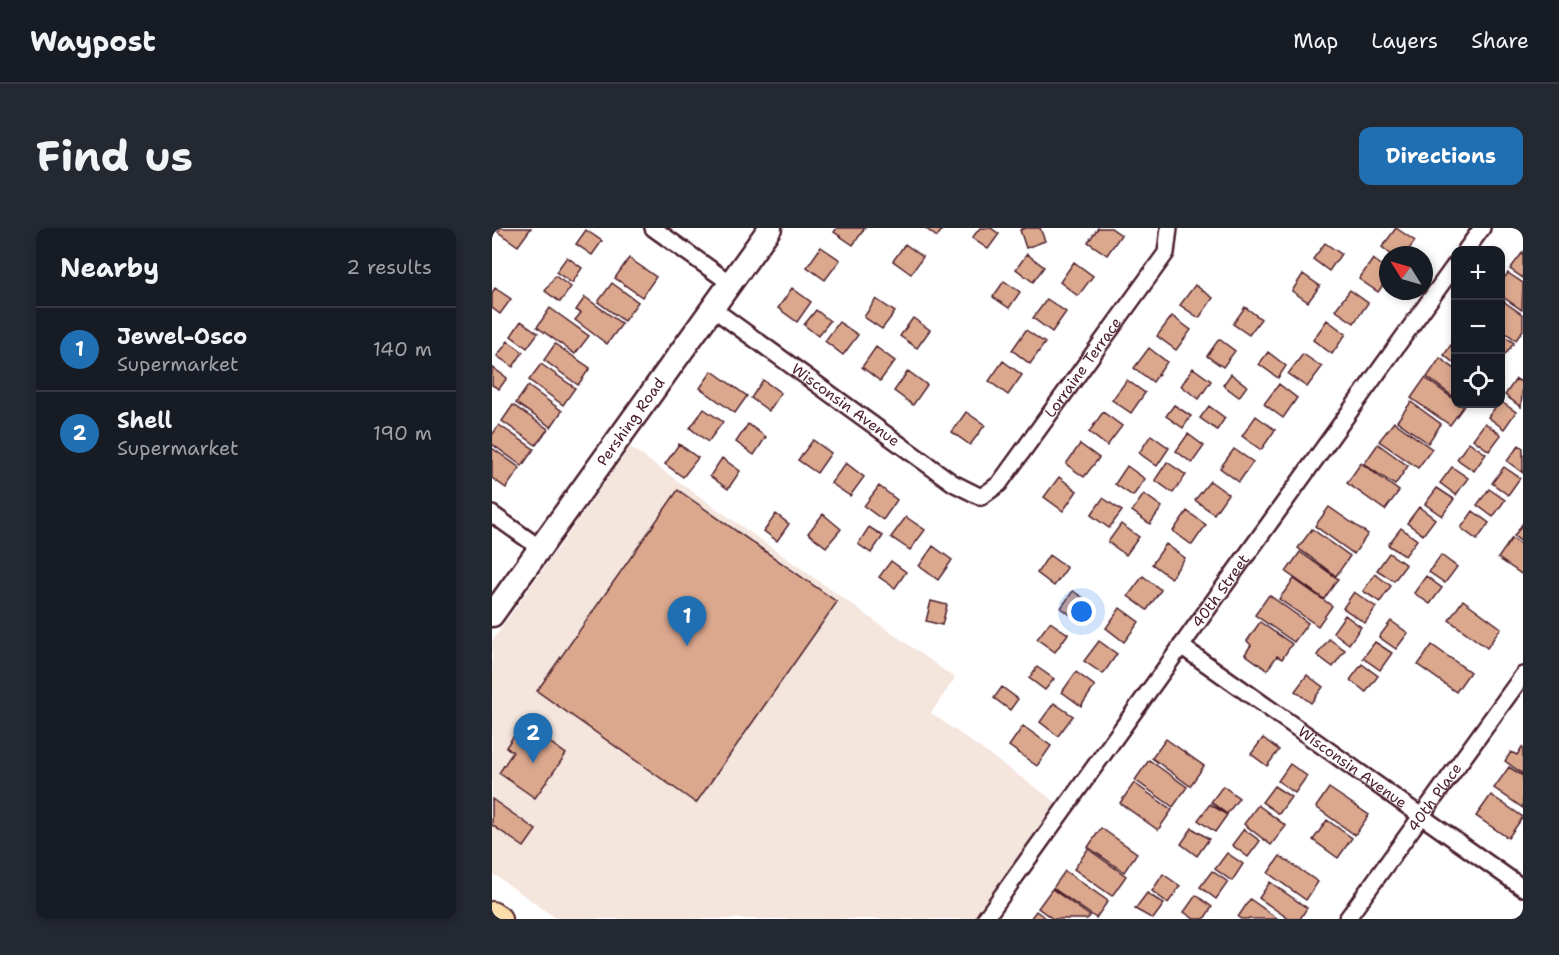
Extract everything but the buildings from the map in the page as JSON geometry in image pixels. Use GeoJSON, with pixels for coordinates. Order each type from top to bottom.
{"type":"FeatureCollection","features":[{"type":"Feature","properties":{"kind":"main road","name":"Pershing Road"},"geometry":{"type":"LineString","coordinates":[[492,615],[770,228]]}},
{"type":"Feature","properties":{"kind":"main road"},"geometry":{"type":"LineString","coordinates":[[492,915],[498,919]]}},
{"type":"Feature","properties":{"kind":"street"},"geometry":{"type":"LineString","coordinates":[[653,228],[730,283]]}},
{"type":"Feature","properties":{"kind":"street"},"geometry":{"type":"LineString","coordinates":[[1469,246],[1482,228]]}},
{"type":"Feature","properties":{"kind":"street","name":"Lorraine Terrace"},"geometry":{"type":"LineString","coordinates":[[981,497],[999,484],[1166,253],[1170,229]]}},
{"type":"Feature","properties":{"kind":"street","name":"40th Street"},"geometry":{"type":"LineString","coordinates":[[985,919],[1451,271]]}},
{"type":"Feature","properties":{"kind":"street","name":"Wisconsin Avenue"},"geometry":{"type":"LineString","coordinates":[[712,308],[952,483],[981,497]]}},
{"type":"Feature","properties":{"kind":"street"},"geometry":{"type":"LineString","coordinates":[[492,514],[540,548]]}},
{"type":"Feature","properties":{"kind":"street","name":"Wisconsin Avenue"},"geometry":{"type":"LineString","coordinates":[[1181,646],[1523,888]]}},
{"type":"Feature","properties":{"kind":"street","name":"40th Place"},"geometry":{"type":"LineString","coordinates":[[1347,919],[1523,675]]}},
{"type":"Feature","properties":{"kind":"shaded area"},"geometry":{"type":"Polygon","coordinates":[[[630,447],[955,678],[931,713],[1060,805],[979,919],[557,919],[492,873],[492,641],[630,447]]]}},
{"type":"Feature","properties":{"kind":"place","name":"Jewel-Osco"},"geometry":{"type":"Point","coordinates":[687,646]}},
{"type":"Feature","properties":{"kind":"place","name":"Shell"},"geometry":{"type":"Point","coordinates":[533,763]}}]}
